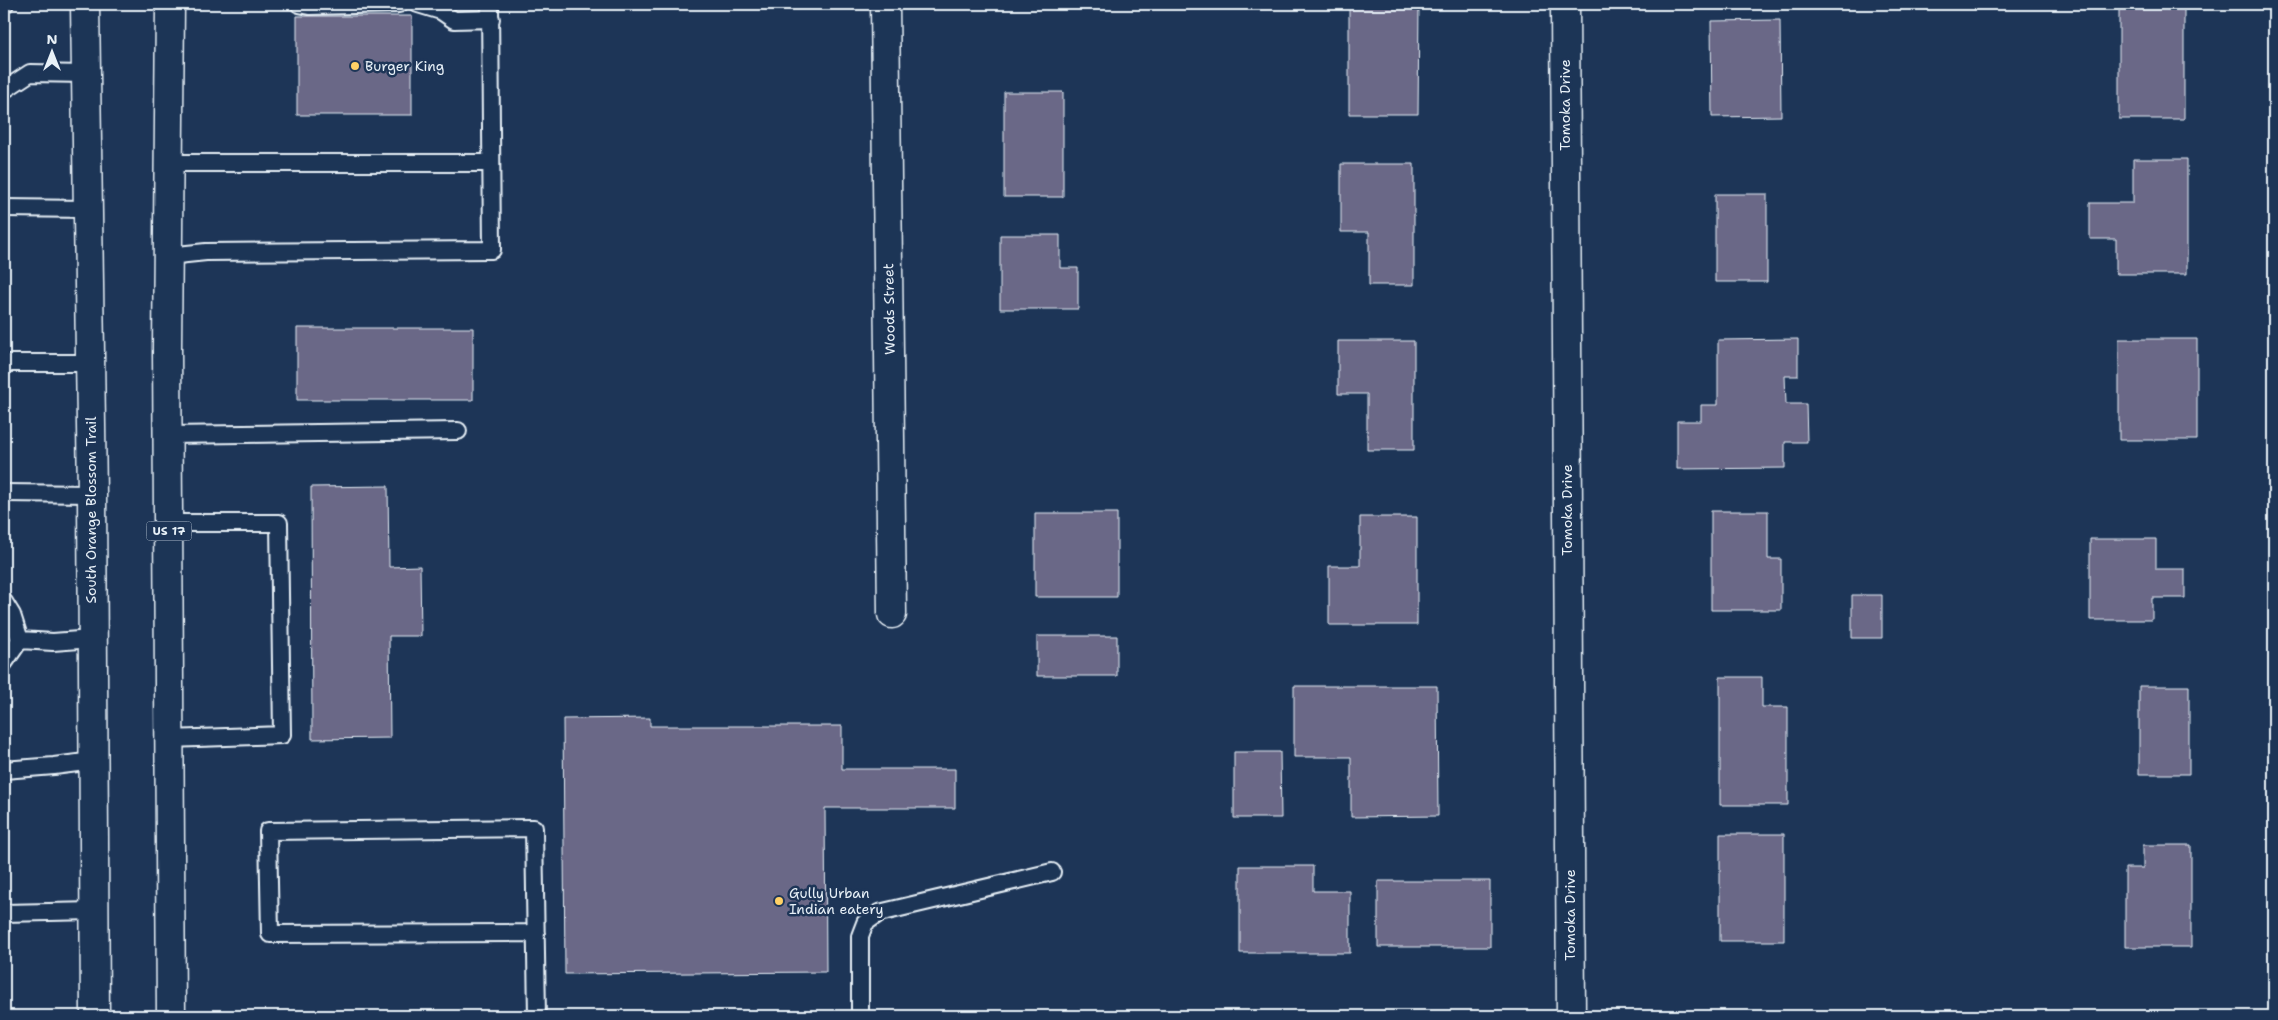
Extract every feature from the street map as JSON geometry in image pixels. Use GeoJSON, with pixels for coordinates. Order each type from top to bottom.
{"type":"FeatureCollection","features":[{"type":"Feature","properties":{"kind":"main road","name":"South Orange Blossom Trail"},"geometry":{"type":"LineString","coordinates":[[85,4],[92,494],[94,912],[98,1011]]}},
{"type":"Feature","properties":{"kind":"main road","name":"US 17"},"geometry":{"type":"LineString","coordinates":[[170,4],[168,435],[171,1016]]}},
{"type":"Feature","properties":{"kind":"main road","name":"Woods Street"},"geometry":{"type":"LineString","coordinates":[[885,4],[892,614]]}},
{"type":"Feature","properties":{"kind":"main road","name":"Tomoka Drive"},"geometry":{"type":"LineString","coordinates":[[1565,4],[1570,1016]]}},
{"type":"Feature","properties":{"kind":"lane"},"geometry":{"type":"LineString","coordinates":[[299,4],[319,6],[399,4]]}},
{"type":"Feature","properties":{"kind":"lane"},"geometry":{"type":"LineString","coordinates":[[168,256],[206,252],[492,250],[491,12],[454,20],[441,11],[418,4]]}},
{"type":"Feature","properties":{"kind":"lane"},"geometry":{"type":"LineString","coordinates":[[4,90],[30,73],[86,74]]}},
{"type":"Feature","properties":{"kind":"lane"},"geometry":{"type":"LineString","coordinates":[[169,163],[491,163]]}},
{"type":"Feature","properties":{"kind":"lane"},"geometry":{"type":"LineString","coordinates":[[4,208],[88,209]]}},
{"type":"Feature","properties":{"kind":"lane"},"geometry":{"type":"LineString","coordinates":[[4,363],[90,363]]}},
{"type":"Feature","properties":{"kind":"lane"},"geometry":{"type":"LineString","coordinates":[[168,435],[458,431]]}},
{"type":"Feature","properties":{"kind":"lane"},"geometry":{"type":"LineString","coordinates":[[4,493],[92,494]]}},
{"type":"Feature","properties":{"kind":"lane"},"geometry":{"type":"LineString","coordinates":[[169,523],[279,523],[282,735],[169,739]]}},
{"type":"Feature","properties":{"kind":"lane"},"geometry":{"type":"LineString","coordinates":[[4,602],[12,615],[20,640]]}},
{"type":"Feature","properties":{"kind":"lane"},"geometry":{"type":"LineString","coordinates":[[20,640],[53,642],[92,639]]}},
{"type":"Feature","properties":{"kind":"lane"},"geometry":{"type":"LineString","coordinates":[[4,663],[20,640]]}},
{"type":"Feature","properties":{"kind":"lane"},"geometry":{"type":"LineString","coordinates":[[4,770],[93,761]]}},
{"type":"Feature","properties":{"kind":"lane"},"geometry":{"type":"LineString","coordinates":[[536,933],[270,934],[268,831],[534,828],[536,933],[537,1016]]}},
{"type":"Feature","properties":{"kind":"lane"},"geometry":{"type":"LineString","coordinates":[[860,1016],[860,936],[865,923],[880,913],[1052,872]]}},
{"type":"Feature","properties":{"kind":"lane"},"geometry":{"type":"LineString","coordinates":[[4,914],[94,912]]}},
{"type":"Feature","properties":{"kind":"building"},"geometry":{"type":"Polygon","coordinates":[[[1349,4],[1419,4],[1418,114],[1349,114],[1349,4]]]}},
{"type":"Feature","properties":{"kind":"building"},"geometry":{"type":"Polygon","coordinates":[[[2119,4],[2184,4],[2184,119],[2119,119],[2119,4]]]}},
{"type":"Feature","properties":{"kind":"building","name":"Burger King"},"geometry":{"type":"Polygon","coordinates":[[[297,16],[412,16],[412,115],[297,115],[297,16]]]}},
{"type":"Feature","properties":{"kind":"building"},"geometry":{"type":"Polygon","coordinates":[[[1780,20],[1781,116],[1712,117],[1711,21],[1780,20]]]}},
{"type":"Feature","properties":{"kind":"building"},"geometry":{"type":"Polygon","coordinates":[[[1004,92],[1063,92],[1063,197],[1004,197],[1004,92]]]}},
{"type":"Feature","properties":{"kind":"building"},"geometry":{"type":"Polygon","coordinates":[[[2133,159],[2187,159],[2187,274],[2116,274],[2116,239],[2090,239],[2090,203],[2133,203],[2133,159]]]}},
{"type":"Feature","properties":{"kind":"building"},"geometry":{"type":"Polygon","coordinates":[[[1341,164],[1414,164],[1414,285],[1369,285],[1369,232],[1341,232],[1341,164]]]}},
{"type":"Feature","properties":{"kind":"building"},"geometry":{"type":"Polygon","coordinates":[[[1715,194],[1767,194],[1767,282],[1715,282],[1715,194]]]}},
{"type":"Feature","properties":{"kind":"building"},"geometry":{"type":"Polygon","coordinates":[[[1000,235],[1060,235],[1060,268],[1078,268],[1078,309],[1000,309],[1000,235]]]}},
{"type":"Feature","properties":{"kind":"building"},"geometry":{"type":"Polygon","coordinates":[[[297,328],[473,328],[473,400],[297,400],[297,328]]]}},
{"type":"Feature","properties":{"kind":"building"},"geometry":{"type":"Polygon","coordinates":[[[1798,339],[1798,376],[1785,376],[1786,404],[1806,404],[1807,442],[1785,442],[1785,468],[1677,469],[1677,421],[1701,421],[1701,405],[1718,405],[1718,340],[1798,339]]]}},
{"type":"Feature","properties":{"kind":"building"},"geometry":{"type":"Polygon","coordinates":[[[2119,339],[2197,339],[2197,440],[2119,440],[2119,339]]]}},
{"type":"Feature","properties":{"kind":"building"},"geometry":{"type":"Polygon","coordinates":[[[1338,341],[1414,341],[1414,450],[1367,450],[1367,394],[1338,394],[1338,341]]]}},
{"type":"Feature","properties":{"kind":"building"},"geometry":{"type":"Polygon","coordinates":[[[388,486],[389,567],[420,566],[421,636],[389,636],[390,738],[312,739],[311,487],[388,486]]]}},
{"type":"Feature","properties":{"kind":"building"},"geometry":{"type":"Polygon","coordinates":[[[1711,511],[1768,511],[1768,559],[1781,559],[1781,610],[1711,610],[1711,511]]]}},
{"type":"Feature","properties":{"kind":"building"},"geometry":{"type":"Polygon","coordinates":[[[1035,513],[1117,513],[1117,597],[1035,597],[1035,513]]]}},
{"type":"Feature","properties":{"kind":"building"},"geometry":{"type":"Polygon","coordinates":[[[1360,517],[1417,517],[1417,625],[1329,625],[1329,566],[1360,566],[1360,517]]]}},
{"type":"Feature","properties":{"kind":"building"},"geometry":{"type":"Polygon","coordinates":[[[2090,539],[2156,539],[2156,569],[2185,569],[2185,598],[2152,598],[2152,620],[2090,620],[2090,539]]]}},
{"type":"Feature","properties":{"kind":"building"},"geometry":{"type":"Polygon","coordinates":[[[1852,595],[1882,595],[1882,638],[1852,638],[1852,595]]]}},
{"type":"Feature","properties":{"kind":"building"},"geometry":{"type":"Polygon","coordinates":[[[1037,636],[1117,636],[1117,676],[1037,676],[1037,636]]]}},
{"type":"Feature","properties":{"kind":"building"},"geometry":{"type":"Polygon","coordinates":[[[1720,677],[1762,677],[1762,707],[1788,707],[1788,805],[1720,805],[1720,677]]]}},
{"type":"Feature","properties":{"kind":"building"},"geometry":{"type":"Polygon","coordinates":[[[1294,686],[1437,686],[1438,816],[1351,817],[1351,757],[1294,757],[1294,686]]]}},
{"type":"Feature","properties":{"kind":"building"},"geometry":{"type":"Polygon","coordinates":[[[2139,686],[2189,686],[2189,774],[2139,774],[2139,686]]]}},
{"type":"Feature","properties":{"kind":"building"},"geometry":{"type":"Polygon","coordinates":[[[650,718],[650,726],[842,726],[842,769],[955,769],[955,808],[825,808],[826,972],[565,974],[563,719],[650,718]]]}},
{"type":"Feature","properties":{"kind":"building"},"geometry":{"type":"Polygon","coordinates":[[[1234,752],[1280,752],[1281,818],[1234,818],[1234,752]]]}},
{"type":"Feature","properties":{"kind":"building"},"geometry":{"type":"Polygon","coordinates":[[[1720,834],[1784,834],[1784,941],[1720,941],[1720,834]]]}},
{"type":"Feature","properties":{"kind":"building"},"geometry":{"type":"Polygon","coordinates":[[[2143,845],[2191,845],[2191,947],[2125,947],[2125,868],[2143,868],[2143,845]]]}},
{"type":"Feature","properties":{"kind":"building"},"geometry":{"type":"Polygon","coordinates":[[[1240,866],[1313,866],[1313,891],[1350,891],[1350,953],[1240,953],[1240,866]]]}},
{"type":"Feature","properties":{"kind":"building"},"geometry":{"type":"Polygon","coordinates":[[[1378,881],[1490,881],[1490,947],[1378,947],[1378,881]]]}},
{"type":"Feature","properties":{"kind":"place","name":"Burger King"},"geometry":{"type":"Point","coordinates":[355,66]}},
{"type":"Feature","properties":{"kind":"place","name":"Gully Urban Indian eatery"},"geometry":{"type":"Point","coordinates":[779,901]}}]}
